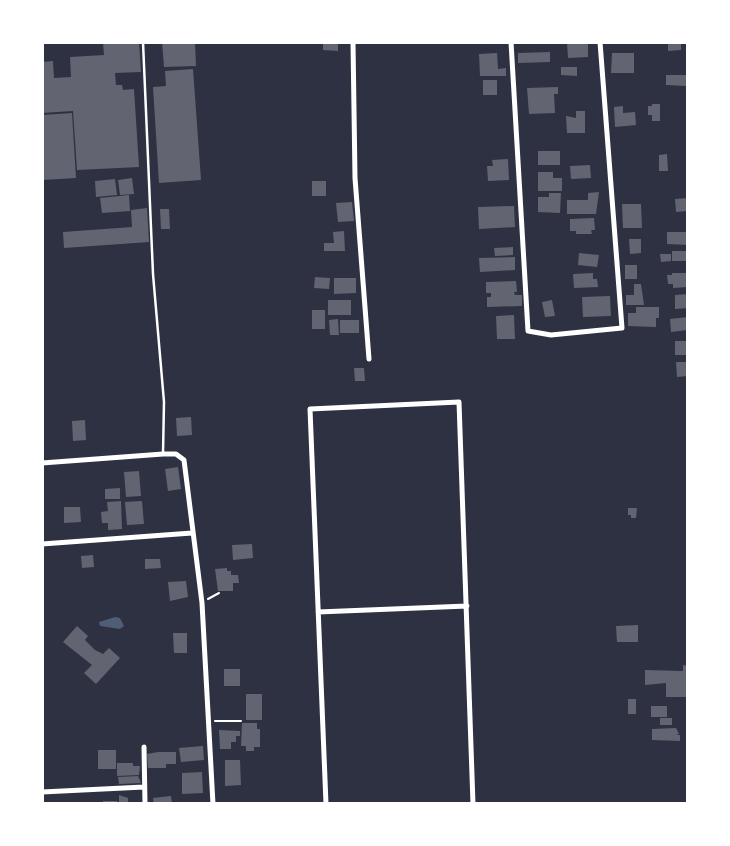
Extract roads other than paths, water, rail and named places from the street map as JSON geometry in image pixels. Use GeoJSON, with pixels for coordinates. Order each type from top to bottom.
{"type":"FeatureCollection","features":[{"type":"Feature","properties":{"kind":"street"},"geometry":{"type":"LineString","coordinates":[[353,42],[355,178],[369,359]]}},
{"type":"Feature","properties":{"kind":"street"},"geometry":{"type":"LineString","coordinates":[[511,42],[528,331],[551,335],[622,328],[600,42]]}},
{"type":"Feature","properties":{"kind":"street"},"geometry":{"type":"LineString","coordinates":[[326,804],[310,409],[460,402],[473,804]]}},
{"type":"Feature","properties":{"kind":"street"},"geometry":{"type":"LineString","coordinates":[[42,464],[163,454],[176,454],[184,460],[202,603],[213,804]]}},
{"type":"Feature","properties":{"kind":"street"},"geometry":{"type":"LineString","coordinates":[[42,544],[192,533]]}},
{"type":"Feature","properties":{"kind":"street"},"geometry":{"type":"LineString","coordinates":[[318,612],[467,606]]}},
{"type":"Feature","properties":{"kind":"street"},"geometry":{"type":"LineString","coordinates":[[144,747],[145,804]]}},
{"type":"Feature","properties":{"kind":"street"},"geometry":{"type":"LineString","coordinates":[[42,792],[144,787]]}},
{"type":"Feature","properties":{"kind":"lane"},"geometry":{"type":"LineString","coordinates":[[143,42],[153,274],[164,402],[163,454]]}},
{"type":"Feature","properties":{"kind":"water"},"geometry":{"type":"Polygon","coordinates":[[[115,617],[120,618],[124,626],[120,629],[100,626],[99,622],[115,617]]]}}]}
